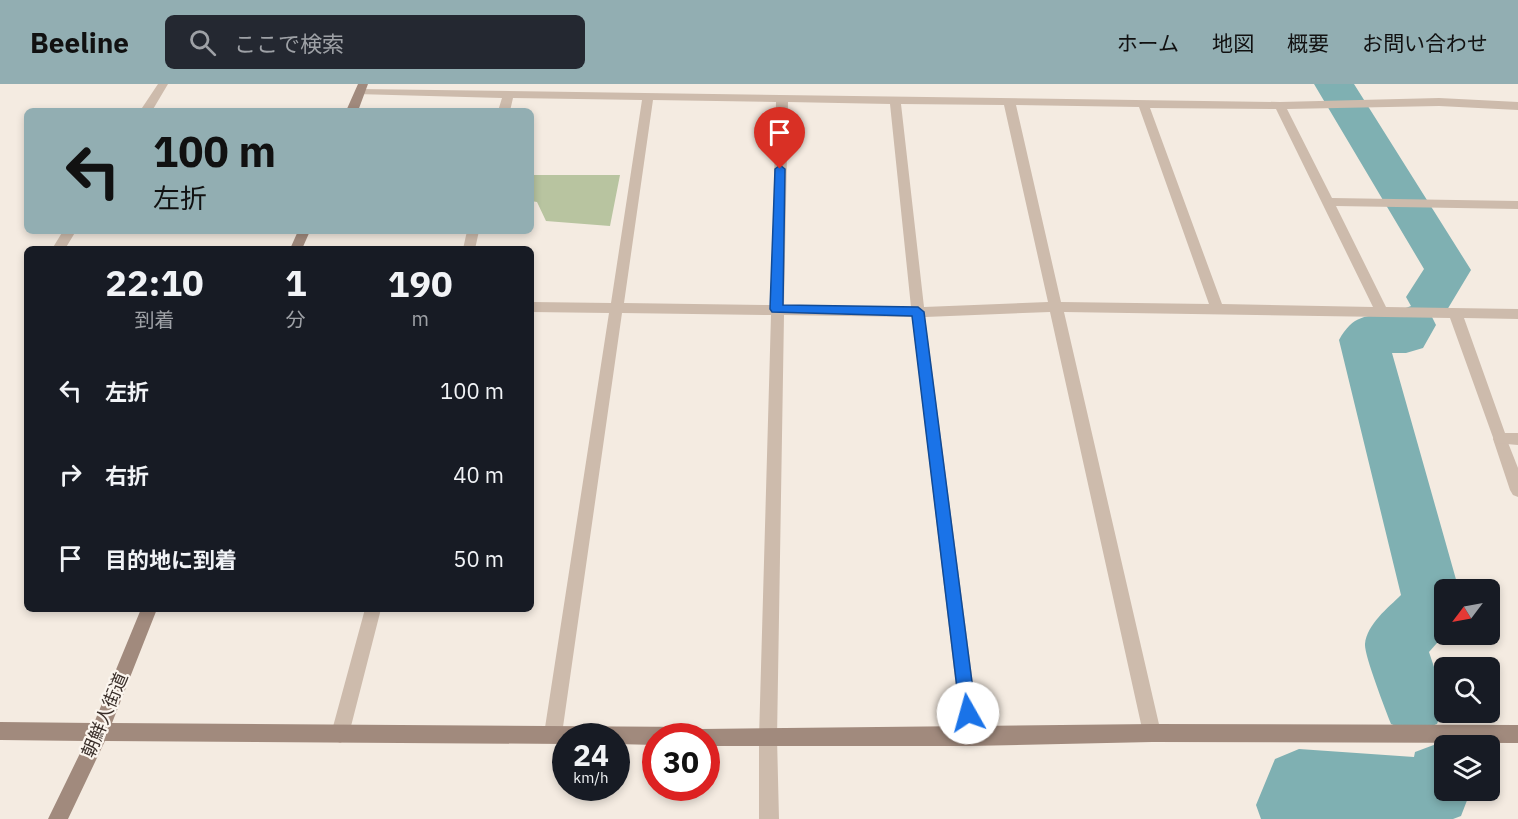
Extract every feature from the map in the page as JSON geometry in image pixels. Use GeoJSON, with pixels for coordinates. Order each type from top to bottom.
{"type":"FeatureCollection","features":[{"type":"Feature","properties":{"kind":"street"},"geometry":{"type":"LineString","coordinates":[[148,108],[163,84]]}},
{"type":"Feature","properties":{"kind":"street"},"geometry":{"type":"LineString","coordinates":[[353,108],[361,88],[648,97],[895,101],[1280,106],[1439,102],[1518,106]]}},
{"type":"Feature","properties":{"kind":"street"},"geometry":{"type":"LineString","coordinates":[[505,108],[509,93]]}},
{"type":"Feature","properties":{"kind":"street"},"geometry":{"type":"LineString","coordinates":[[555,723],[648,97]]}},
{"type":"Feature","properties":{"kind":"street"},"geometry":{"type":"LineString","coordinates":[[769,819],[768,738],[782,99]]}},
{"type":"Feature","properties":{"kind":"street"},"geometry":{"type":"LineString","coordinates":[[895,101],[918,312],[971,737]]}},
{"type":"Feature","properties":{"kind":"street"},"geometry":{"type":"LineString","coordinates":[[1009,101],[1152,733]]}},
{"type":"Feature","properties":{"kind":"street"},"geometry":{"type":"LineString","coordinates":[[1143,104],[1217,309]]}},
{"type":"Feature","properties":{"kind":"street"},"geometry":{"type":"LineString","coordinates":[[1280,106],[1382,312]]}},
{"type":"Feature","properties":{"kind":"street"},"geometry":{"type":"LineString","coordinates":[[1328,202],[1518,205]]}},
{"type":"Feature","properties":{"kind":"street"},"geometry":{"type":"LineString","coordinates":[[534,307],[918,312],[1055,307],[1518,314]]}},
{"type":"Feature","properties":{"kind":"street"},"geometry":{"type":"LineString","coordinates":[[1455,313],[1518,490]]}},
{"type":"Feature","properties":{"kind":"street"},"geometry":{"type":"LineString","coordinates":[[1500,439],[1518,439]]}},
{"type":"Feature","properties":{"kind":"street","name":"朝鮮人街道"},"geometry":{"type":"LineString","coordinates":[[58,819],[99,733],[148,612]]}},
{"type":"Feature","properties":{"kind":"street"},"geometry":{"type":"LineString","coordinates":[[340,734],[372,612]]}},
{"type":"Feature","properties":{"kind":"street"},"geometry":{"type":"LineString","coordinates":[[0,731],[552,734]]}},
{"type":"Feature","properties":{"kind":"street"},"geometry":{"type":"LineString","coordinates":[[720,737],[971,737],[1152,733],[1518,734]]}},
{"type":"Feature","properties":{"kind":"green space"},"geometry":{"type":"Polygon","coordinates":[[[534,175],[620,175],[610,226],[546,221],[537,202],[534,202],[534,175]]]}},
{"type":"Feature","properties":{"kind":"waterway"},"geometry":{"type":"LineString","coordinates":[[1334,84],[1448,270],[1430,297]]}},
{"type":"Feature","properties":{"kind":"waterway"},"geometry":{"type":"LineString","coordinates":[[1412,325],[1406,334],[1371,334],[1364,340],[1433,604],[1396,644],[1414,701]]}},
{"type":"Feature","properties":{"kind":"waterway"},"geometry":{"type":"LineString","coordinates":[[1295,819],[1290,805],[1299,783],[1434,792]]}},
{"type":"Feature","properties":{"kind":"route"},"geometry":{"type":"LineString","coordinates":[[780,169],[777,309],[918,312],[968,713]]}}]}
